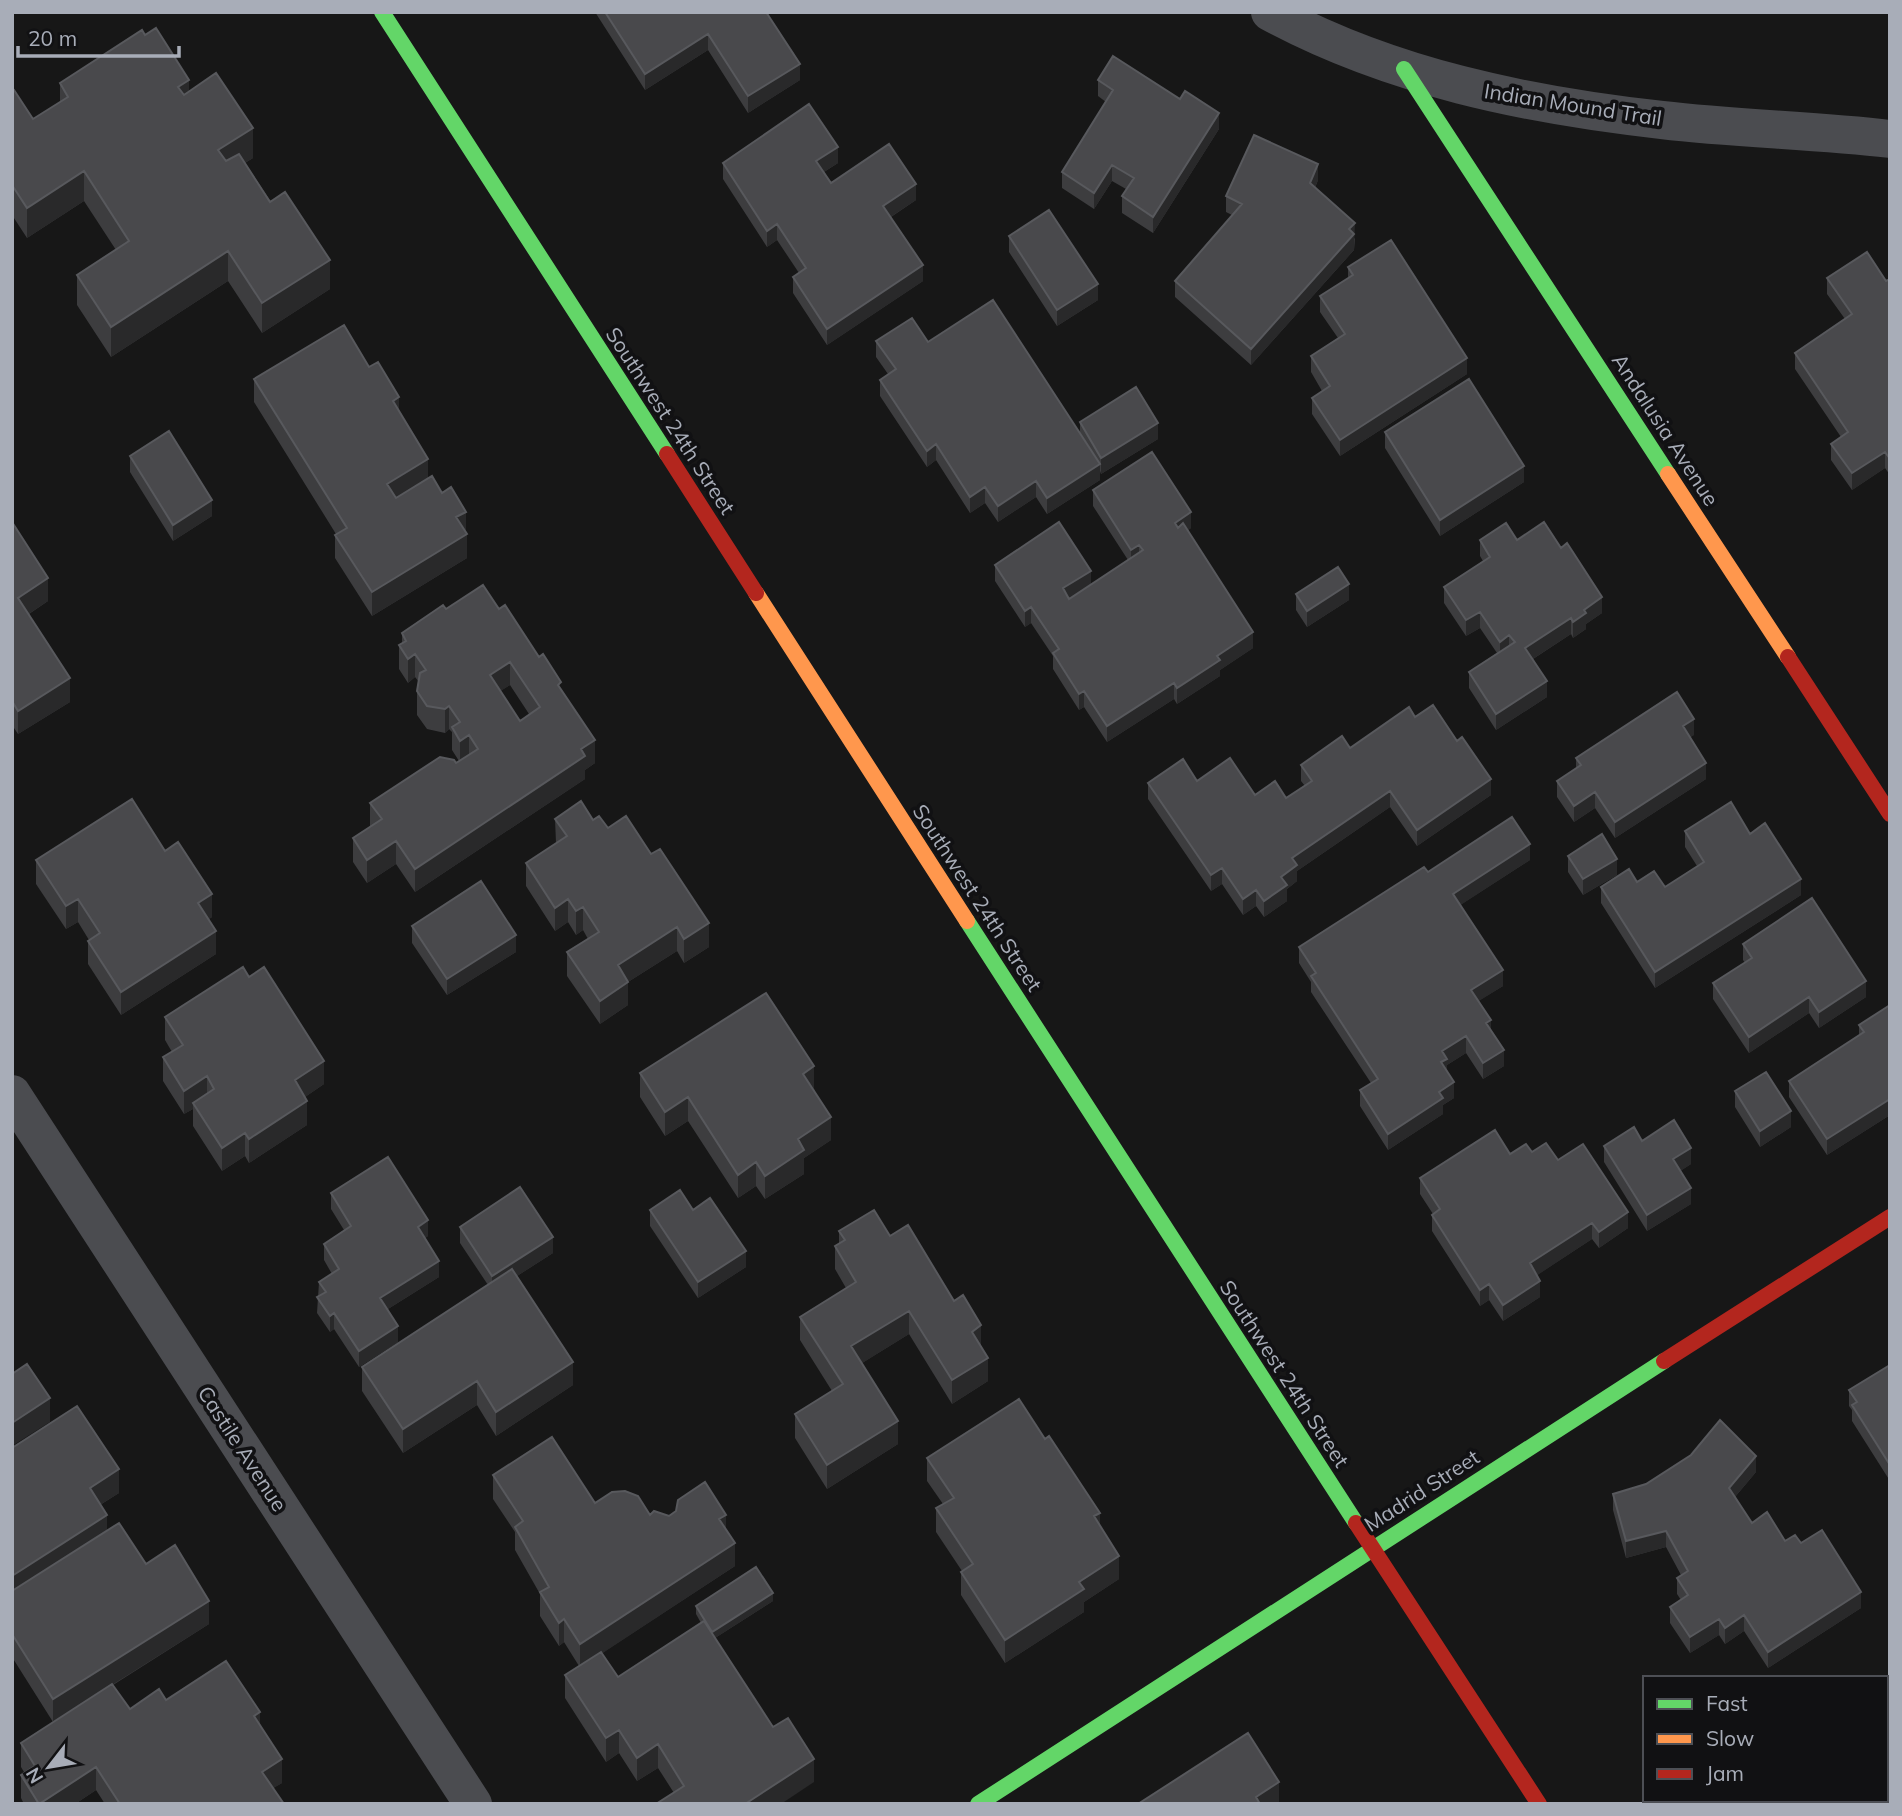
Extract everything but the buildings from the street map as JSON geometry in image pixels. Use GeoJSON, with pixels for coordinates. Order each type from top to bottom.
{"type":"FeatureCollection","features":[{"type":"Feature","properties":{"kind":"street","name":"Southwest 24th Street"},"geometry":{"type":"LineString","coordinates":[[382,12],[1261,1378],[1539,1804]]}},
{"type":"Feature","properties":{"kind":"street","name":"Indian Mound Trail"},"geometry":{"type":"LineString","coordinates":[[1269,12],[1366,55],[1404,69],[1479,90],[1601,113],[1665,121],[1818,131],[1890,139]]}},
{"type":"Feature","properties":{"kind":"street","name":"Andalusia Avenue"},"geometry":{"type":"LineString","coordinates":[[1404,69],[1890,814]]}},
{"type":"Feature","properties":{"kind":"street","name":"Castile Avenue"},"geometry":{"type":"LineString","coordinates":[[12,1094],[473,1804]]}},
{"type":"Feature","properties":{"kind":"street","name":"Madrid Street"},"geometry":{"type":"LineString","coordinates":[[978,1804],[1373,1547],[1890,1217]]}},
{"type":"Feature","properties":{"kind":"traffic: fast"},"geometry":{"type":"LineString","coordinates":[[382,12],[667,454]]}},
{"type":"Feature","properties":{"kind":"traffic: fast"},"geometry":{"type":"LineString","coordinates":[[1404,69],[1668,474]]}},
{"type":"Feature","properties":{"kind":"traffic: fast"},"geometry":{"type":"LineString","coordinates":[[967,921],[1356,1523]]}},
{"type":"Feature","properties":{"kind":"traffic: fast"},"geometry":{"type":"LineString","coordinates":[[978,1804],[1664,1361]]}},
{"type":"Feature","properties":{"kind":"traffic: slow"},"geometry":{"type":"LineString","coordinates":[[1668,474],[1788,657]]}},
{"type":"Feature","properties":{"kind":"traffic: slow"},"geometry":{"type":"LineString","coordinates":[[756,593],[967,921]]}},
{"type":"Feature","properties":{"kind":"traffic: jam"},"geometry":{"type":"LineString","coordinates":[[667,454],[756,593]]}},
{"type":"Feature","properties":{"kind":"traffic: jam"},"geometry":{"type":"LineString","coordinates":[[1788,657],[1890,814]]}},
{"type":"Feature","properties":{"kind":"traffic: jam"},"geometry":{"type":"LineString","coordinates":[[1664,1361],[1890,1217]]}},
{"type":"Feature","properties":{"kind":"traffic: jam"},"geometry":{"type":"LineString","coordinates":[[1356,1523],[1539,1804]]}}]}
